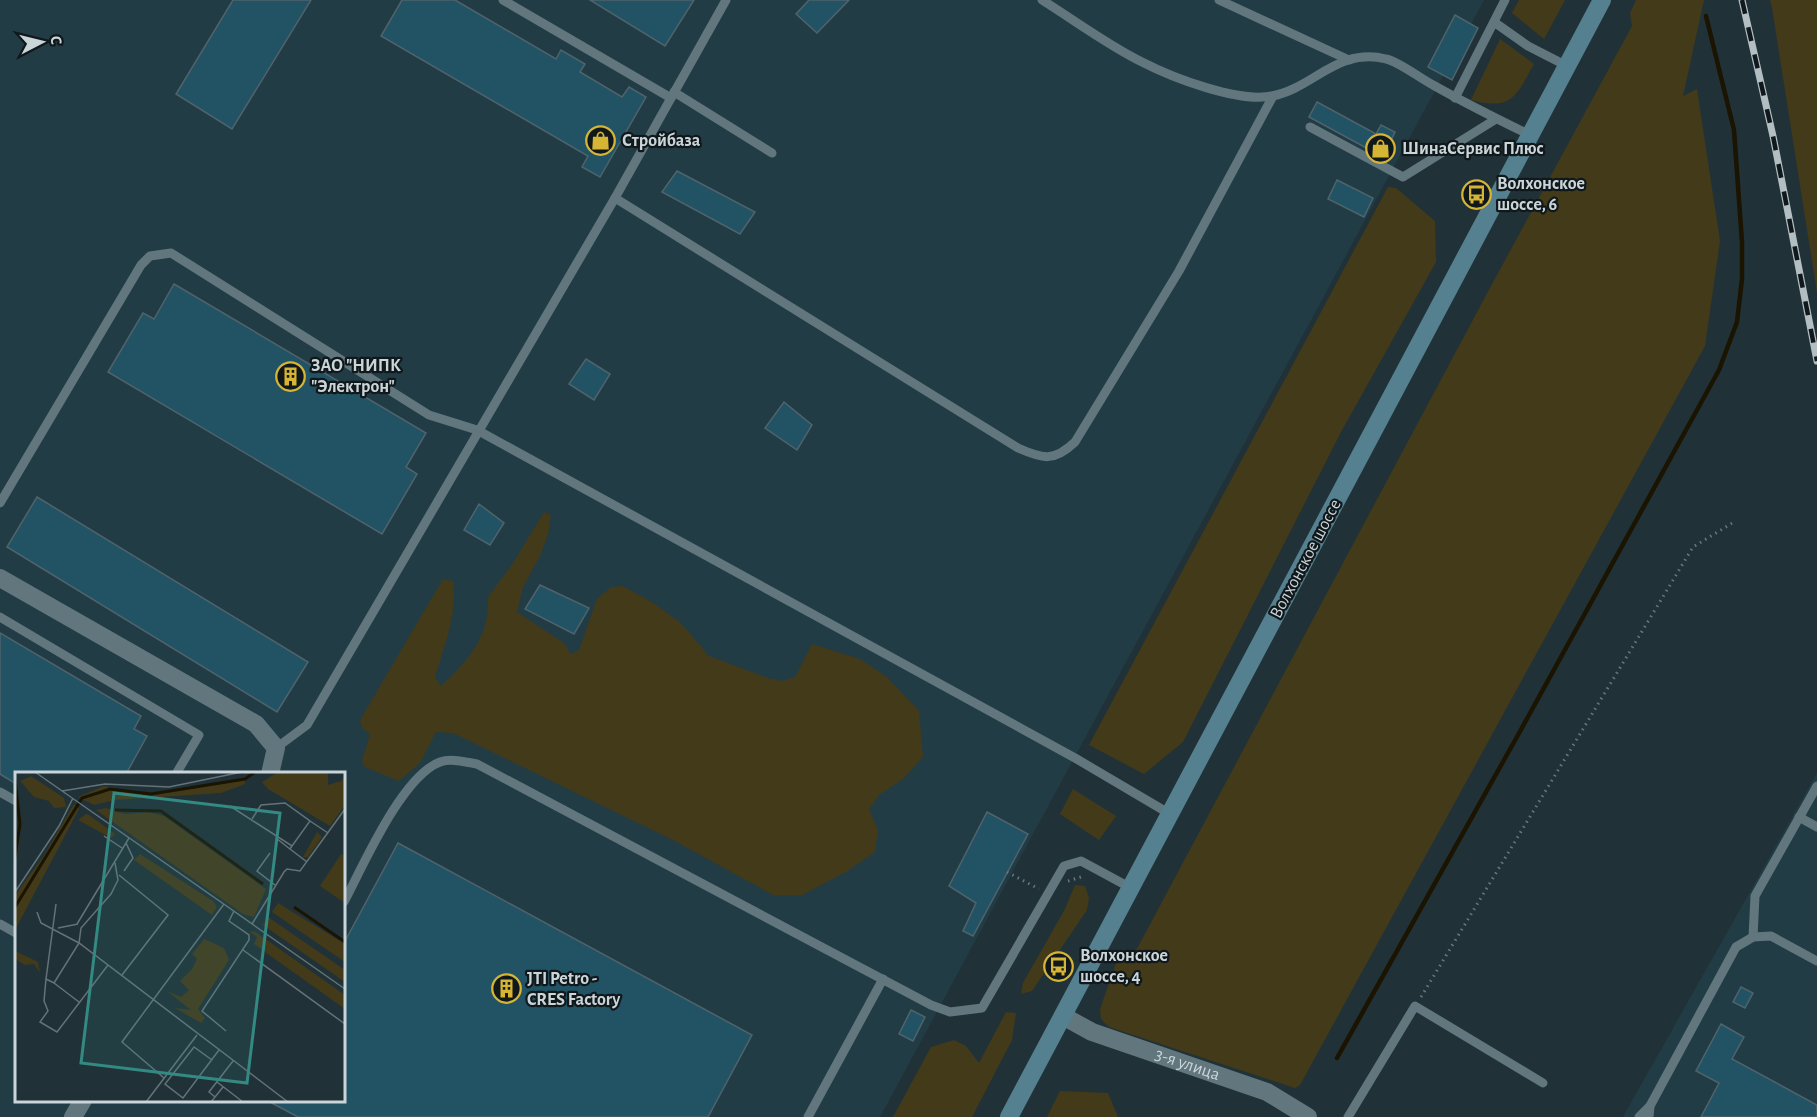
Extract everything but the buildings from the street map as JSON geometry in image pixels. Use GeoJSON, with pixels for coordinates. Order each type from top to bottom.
{"type":"FeatureCollection","features":[{"type":"Feature","properties":{"kind":"main road","name":"Волхонское шоссе"},"geometry":{"type":"LineString","coordinates":[[1009,1117],[1602,0]]}},
{"type":"Feature","properties":{"kind":"street"},"geometry":{"type":"LineString","coordinates":[[0,578],[256,724],[276,748],[270,772]]}},
{"type":"Feature","properties":{"kind":"street","name":"3-я улица"},"geometry":{"type":"LineString","coordinates":[[1063,1016],[1092,1032],[1267,1092],[1308,1117]]}},
{"type":"Feature","properties":{"kind":"street"},"geometry":{"type":"LineString","coordinates":[[73,1117],[82,1102]]}},
{"type":"Feature","properties":{"kind":"lane"},"geometry":{"type":"LineString","coordinates":[[503,0],[772,153]]}},
{"type":"Feature","properties":{"kind":"lane"},"geometry":{"type":"LineString","coordinates":[[276,748],[307,725],[477,430],[615,198],[726,0]]}},
{"type":"Feature","properties":{"kind":"lane"},"geometry":{"type":"LineString","coordinates":[[1042,0],[1142,62],[1204,87],[1246,98],[1273,96],[1300,86],[1334,64],[1360,57],[1387,59],[1455,98],[1530,135]]}},
{"type":"Feature","properties":{"kind":"lane"},"geometry":{"type":"LineString","coordinates":[[1219,0],[1349,60]]}},
{"type":"Feature","properties":{"kind":"lane"},"geometry":{"type":"LineString","coordinates":[[1455,98],[1505,0]]}},
{"type":"Feature","properties":{"kind":"lane"},"geometry":{"type":"LineString","coordinates":[[1494,22],[1528,46],[1567,66]]}},
{"type":"Feature","properties":{"kind":"lane"},"geometry":{"type":"LineString","coordinates":[[615,198],[1018,448],[1037,456],[1053,457],[1064,452],[1075,442],[1179,271],[1273,96]]}},
{"type":"Feature","properties":{"kind":"lane"},"geometry":{"type":"LineString","coordinates":[[1310,127],[1403,177],[1496,119]]}},
{"type":"Feature","properties":{"kind":"lane"},"geometry":{"type":"LineString","coordinates":[[0,503],[141,265],[150,256],[171,253],[429,415],[477,430],[1075,758],[1170,814]]}},
{"type":"Feature","properties":{"kind":"lane"},"geometry":{"type":"LineString","coordinates":[[0,617],[199,735],[177,772]]}},
{"type":"Feature","properties":{"kind":"lane"},"geometry":{"type":"LineString","coordinates":[[345,900],[393,810],[425,770],[442,761],[459,760],[477,764],[931,1005],[950,1012],[982,1008],[1064,866],[1082,861],[1131,888]]}},
{"type":"Feature","properties":{"kind":"lane"},"geometry":{"type":"LineString","coordinates":[[1753,937],[1755,896],[1817,786]]}},
{"type":"Feature","properties":{"kind":"lane"},"geometry":{"type":"LineString","coordinates":[[0,792],[15,800]]}},
{"type":"Feature","properties":{"kind":"lane"},"geometry":{"type":"LineString","coordinates":[[1799,817],[1817,827]]}},
{"type":"Feature","properties":{"kind":"lane"},"geometry":{"type":"LineString","coordinates":[[0,924],[15,932]]}},
{"type":"Feature","properties":{"kind":"lane"},"geometry":{"type":"LineString","coordinates":[[1639,1117],[1650,1106],[1736,947],[1753,937],[1771,936],[1817,961]]}},
{"type":"Feature","properties":{"kind":"lane"},"geometry":{"type":"LineString","coordinates":[[808,1117],[883,979]]}},
{"type":"Feature","properties":{"kind":"lane"},"geometry":{"type":"LineString","coordinates":[[1348,1117],[1415,1006],[1543,1083]]}},
{"type":"Feature","properties":{"kind":"lane"},"geometry":{"type":"LineString","coordinates":[[1648,1117],[1650,1106]]}},
{"type":"Feature","properties":{"kind":"path"},"geometry":{"type":"LineString","coordinates":[[1415,1006],[1693,547],[1734,522]]}},
{"type":"Feature","properties":{"kind":"shaded area"},"geometry":{"type":"Polygon","coordinates":[[[0,0],[1484,0],[880,1117],[0,1117],[0,0]]]}},
{"type":"Feature","properties":{"kind":"shaded area"},"geometry":{"type":"Polygon","coordinates":[[[1519,0],[1565,0],[1544,39],[1512,13],[1519,0]]]}},
{"type":"Feature","properties":{"kind":"shaded area"},"geometry":{"type":"Polygon","coordinates":[[[1636,0],[1704,0],[1683,96],[1697,89],[1720,241],[1705,346],[1300,1085],[1295,1088],[1109,1027],[1101,1019],[1100,1009],[1121,949],[1131,960],[1632,26],[1630,13],[1636,0]]]}},
{"type":"Feature","properties":{"kind":"shaded area"},"geometry":{"type":"Polygon","coordinates":[[[1770,0],[1817,0],[1817,293],[1772,8],[1770,0]]]}},
{"type":"Feature","properties":{"kind":"shaded area"},"geometry":{"type":"Polygon","coordinates":[[[1500,39],[1534,64],[1517,92],[1504,102],[1496,104],[1471,100],[1500,39]]]}},
{"type":"Feature","properties":{"kind":"shaded area"},"geometry":{"type":"Polygon","coordinates":[[[1388,187],[1396,188],[1435,221],[1436,262],[1341,432],[1183,742],[1144,774],[1089,745],[1388,187]]]}},
{"type":"Feature","properties":{"kind":"shaded area"},"geometry":{"type":"Polygon","coordinates":[[[544,512],[551,515],[548,534],[540,556],[523,587],[517,612],[564,643],[571,654],[579,650],[597,599],[611,587],[623,586],[655,604],[681,623],[709,656],[771,679],[783,681],[795,677],[812,644],[860,659],[887,677],[919,711],[923,757],[903,779],[879,795],[869,809],[878,830],[875,852],[846,872],[802,895],[773,895],[675,841],[453,733],[436,732],[420,763],[399,781],[365,767],[362,761],[370,734],[362,728],[360,720],[443,579],[453,581],[454,605],[435,677],[441,686],[469,657],[476,646],[485,624],[488,597],[513,563],[544,512]]]}},
{"type":"Feature","properties":{"kind":"shaded area"},"geometry":{"type":"Polygon","coordinates":[[[1817,773],[1817,1117],[1623,1117],[1817,773]]]}},
{"type":"Feature","properties":{"kind":"shaded area"},"geometry":{"type":"Polygon","coordinates":[[[1073,789],[1116,816],[1099,840],[1060,814],[1073,789]]]}},
{"type":"Feature","properties":{"kind":"shaded area"},"geometry":{"type":"Polygon","coordinates":[[[1075,885],[1085,886],[1089,898],[1087,910],[1032,991],[1021,994],[1023,983],[1065,909],[1075,885]]]}},
{"type":"Feature","properties":{"kind":"shaded area"},"geometry":{"type":"Polygon","coordinates":[[[1006,1012],[1016,1013],[1012,1040],[972,1117],[893,1117],[931,1047],[954,1040],[966,1046],[979,1063],[1006,1012]]]}},
{"type":"Feature","properties":{"kind":"shaded area"},"geometry":{"type":"Polygon","coordinates":[[[1060,1091],[1108,1093],[1118,1117],[1047,1117],[1060,1091]]]}},
{"type":"Feature","properties":{"kind":"waterway"},"geometry":{"type":"LineString","coordinates":[[1337,1058],[1719,370],[1737,322],[1742,279],[1742,242],[1734,130],[1706,16]]}},
{"type":"Feature","properties":{"kind":"railway"},"geometry":{"type":"LineString","coordinates":[[1742,0],[1773,136],[1817,361]]}},
{"type":"Feature","properties":{"kind":"place","name":"Стройбаза"},"geometry":{"type":"Point","coordinates":[601,141]}},
{"type":"Feature","properties":{"kind":"place","name":"ШинаСервис Плюс"},"geometry":{"type":"Point","coordinates":[1381,149]}},
{"type":"Feature","properties":{"kind":"place","name":"Волхонское шоссе, 6"},"geometry":{"type":"Point","coordinates":[1476,194]}},
{"type":"Feature","properties":{"kind":"place","name":"ЗАО \"НИПК \"Электрон\""},"geometry":{"type":"Point","coordinates":[290,376]}},
{"type":"Feature","properties":{"kind":"place","name":"Волхонское шоссе, 4"},"geometry":{"type":"Point","coordinates":[1059,966]}},
{"type":"Feature","properties":{"kind":"place","name":"JTI Petro - CRES Factory"},"geometry":{"type":"Point","coordinates":[506,989]}}]}
